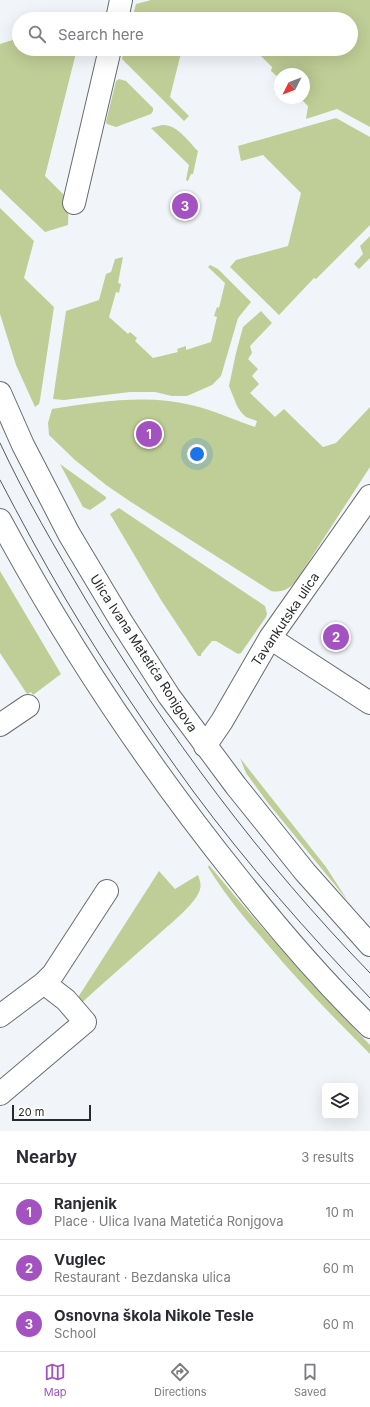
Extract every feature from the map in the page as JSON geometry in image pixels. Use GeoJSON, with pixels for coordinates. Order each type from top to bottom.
{"type":"FeatureCollection","features":[{"type":"Feature","properties":{"kind":"street"},"geometry":{"type":"LineString","coordinates":[[118,12],[121,0]]}},
{"type":"Feature","properties":{"kind":"street"},"geometry":{"type":"LineString","coordinates":[[74,203],[108,56]]}},
{"type":"Feature","properties":{"kind":"street","name":"Ulica Ivana Matetića Ronjgova"},"geometry":{"type":"LineString","coordinates":[[0,393],[23,445],[69,534],[161,684],[205,746],[305,872],[370,946]]}},
{"type":"Feature","properties":{"kind":"street","name":"Tavankutska ulica"},"geometry":{"type":"LineString","coordinates":[[205,746],[222,721],[270,638],[370,496]]}},
{"type":"Feature","properties":{"kind":"street"},"geometry":{"type":"LineString","coordinates":[[0,520],[21,559],[102,692],[182,806],[264,910],[293,944],[370,1027]]}},
{"type":"Feature","properties":{"kind":"street"},"geometry":{"type":"LineString","coordinates":[[270,638],[370,703]]}},
{"type":"Feature","properties":{"kind":"street"},"geometry":{"type":"LineString","coordinates":[[0,725],[28,706]]}},
{"type":"Feature","properties":{"kind":"street"},"geometry":{"type":"LineString","coordinates":[[1,1014],[44,983],[53,974],[107,891]]}},
{"type":"Feature","properties":{"kind":"street"},"geometry":{"type":"LineString","coordinates":[[0,1094],[85,1022],[66,1000],[44,983]]}},
{"type":"Feature","properties":{"kind":"green space"},"geometry":{"type":"Polygon","coordinates":[[[151,0],[370,0],[370,127],[337,109],[306,119],[308,106],[306,104],[310,104],[310,68],[274,68],[274,74],[271,71],[272,67],[261,56],[358,56],[358,12],[134,12],[136,4],[151,0]]]}},
{"type":"Feature","properties":{"kind":"green space"},"geometry":{"type":"Polygon","coordinates":[[[12,40],[12,56],[75,56],[45,176],[69,200],[68,225],[45,232],[0,189],[0,44],[12,40]]]}},
{"type":"Feature","properties":{"kind":"green space"},"geometry":{"type":"Polygon","coordinates":[[[123,56],[180,56],[170,97],[189,116],[184,121],[122,59],[123,56]]]}},
{"type":"Feature","properties":{"kind":"green space"},"geometry":{"type":"Polygon","coordinates":[[[119,79],[126,81],[153,108],[153,111],[151,114],[116,127],[107,124],[106,122],[116,81],[119,79]]]}},
{"type":"Feature","properties":{"kind":"green space"},"geometry":{"type":"Polygon","coordinates":[[[336,118],[370,137],[370,225],[316,279],[314,278],[279,315],[230,267],[236,260],[288,246],[301,193],[263,155],[241,161],[238,146],[336,118]]]}},
{"type":"Feature","properties":{"kind":"green space"},"geometry":{"type":"Polygon","coordinates":[[[162,125],[173,127],[198,151],[193,174],[191,174],[188,181],[186,180],[189,165],[151,128],[162,125]]]}},
{"type":"Feature","properties":{"kind":"green space"},"geometry":{"type":"Polygon","coordinates":[[[0,208],[34,241],[24,278],[54,307],[40,400],[39,404],[35,407],[16,365],[0,314],[0,208]]]}},
{"type":"Feature","properties":{"kind":"green space"},"geometry":{"type":"Polygon","coordinates":[[[370,236],[370,258],[359,269],[354,264],[363,254],[360,246],[370,236]]]}},
{"type":"Feature","properties":{"kind":"green space"},"geometry":{"type":"Polygon","coordinates":[[[123,257],[118,283],[121,284],[119,293],[116,292],[109,317],[128,334],[130,332],[137,338],[135,341],[153,358],[178,352],[177,349],[186,346],[186,350],[211,342],[217,317],[214,316],[217,307],[219,308],[225,283],[208,267],[210,265],[218,269],[251,302],[238,318],[221,376],[212,385],[187,396],[172,396],[155,392],[130,392],[64,400],[53,399],[66,311],[99,300],[106,274],[111,272],[115,259],[123,257]]]}},
{"type":"Feature","properties":{"kind":"green space"},"geometry":{"type":"Polygon","coordinates":[[[261,311],[272,323],[250,346],[252,353],[248,359],[258,369],[252,376],[259,384],[250,393],[275,417],[284,409],[323,447],[336,443],[370,407],[370,467],[296,581],[282,591],[271,591],[106,485],[75,460],[49,435],[48,423],[52,409],[122,400],[157,400],[199,407],[255,427],[257,421],[246,417],[241,412],[229,386],[243,327],[261,311]]]}},
{"type":"Feature","properties":{"kind":"green space"},"geometry":{"type":"Polygon","coordinates":[[[60,464],[106,497],[106,499],[90,510],[83,507],[60,464]]]}},
{"type":"Feature","properties":{"kind":"green space"},"geometry":{"type":"Polygon","coordinates":[[[119,508],[265,606],[267,614],[266,617],[241,653],[238,654],[216,641],[212,641],[201,656],[198,656],[161,600],[110,514],[119,508]]]}},
{"type":"Feature","properties":{"kind":"green space"},"geometry":{"type":"Polygon","coordinates":[[[0,571],[61,674],[33,695],[31,692],[27,694],[0,653],[0,571]]]}},
{"type":"Feature","properties":{"kind":"green space"},"geometry":{"type":"Polygon","coordinates":[[[240,758],[326,867],[348,901],[268,803],[246,773],[240,758]]]}},
{"type":"Feature","properties":{"kind":"green space"},"geometry":{"type":"Polygon","coordinates":[[[209,865],[328,1001],[370,1045],[370,1054],[280,959],[236,907],[208,867],[209,865]]]}},
{"type":"Feature","properties":{"kind":"green space"},"geometry":{"type":"Polygon","coordinates":[[[159,871],[175,889],[198,875],[200,881],[199,892],[187,909],[77,1007],[75,1002],[159,871]]]}},
{"type":"Feature","properties":{"kind":"tram line"},"geometry":{"type":"LineString","coordinates":[[0,443],[30,503],[52,542],[86,600],[149,699],[218,795],[254,841],[291,886],[370,973]]}},
{"type":"Feature","properties":{"kind":"tram line"},"geometry":{"type":"LineString","coordinates":[[0,480],[56,583],[80,623],[176,768],[256,871],[301,923],[370,998]]}},
{"type":"Feature","properties":{"kind":"place","name":"Osnovna škola Nikole Tesle"},"geometry":{"type":"Point","coordinates":[185,206]}},
{"type":"Feature","properties":{"kind":"place","name":"Ranjenik"},"geometry":{"type":"Point","coordinates":[149,434]}},
{"type":"Feature","properties":{"kind":"place","name":"Vuglec"},"geometry":{"type":"Point","coordinates":[336,637]}}]}
